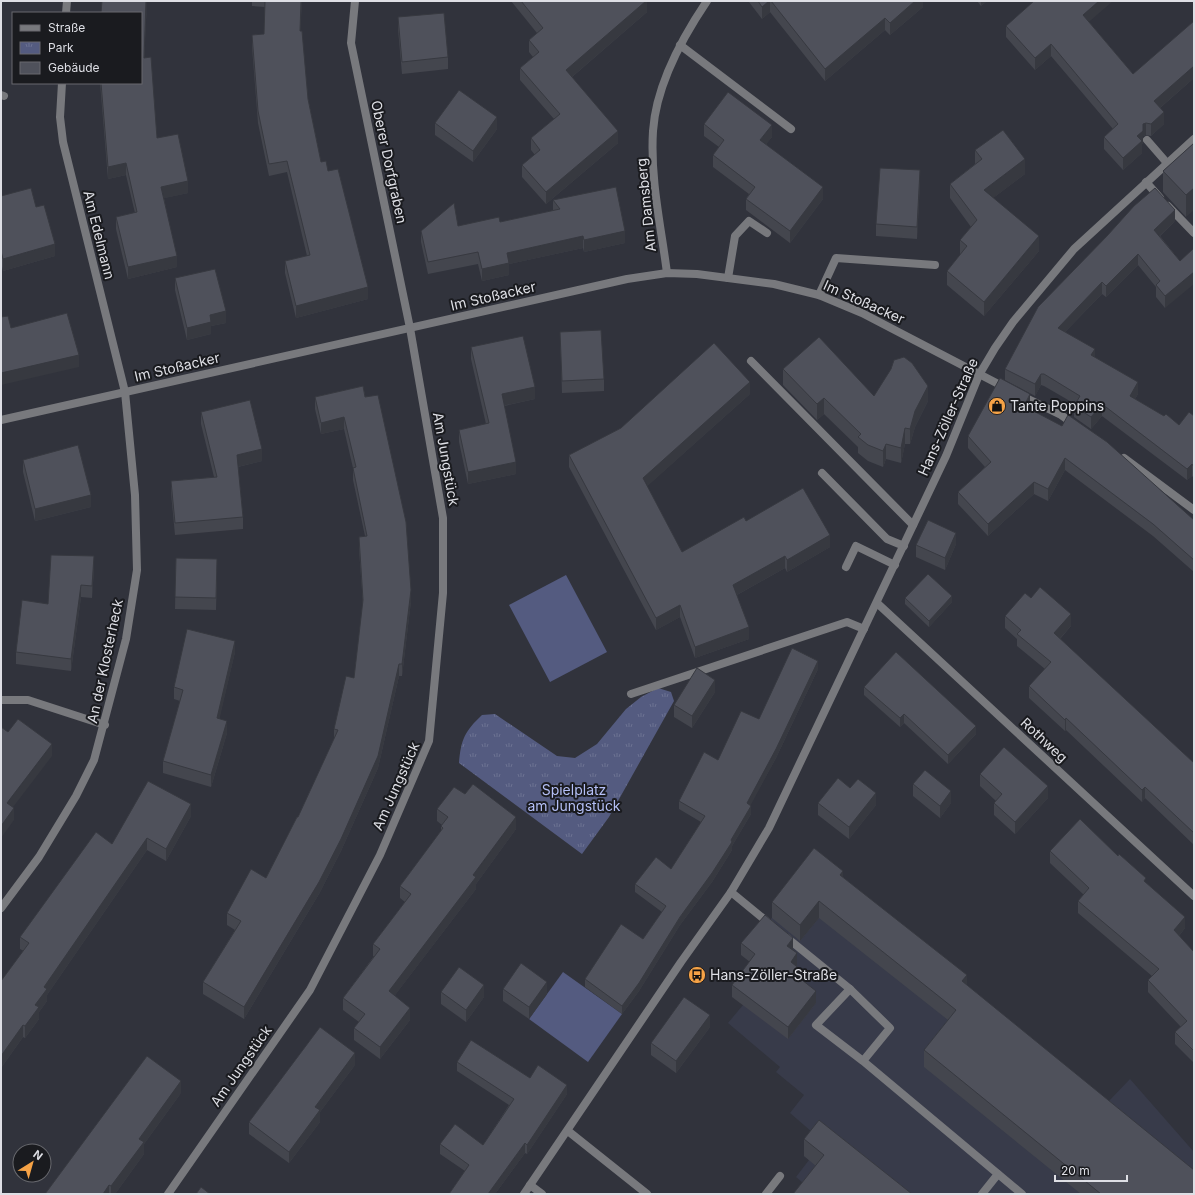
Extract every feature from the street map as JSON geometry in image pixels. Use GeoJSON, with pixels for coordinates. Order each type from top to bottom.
{"type":"FeatureCollection","features":[{"type":"Feature","properties":{"kind":"street"},"geometry":{"type":"LineString","coordinates":[[66,12],[67,1]]}},
{"type":"Feature","properties":{"kind":"street","name":"Oberer Dorfgraben"},"geometry":{"type":"LineString","coordinates":[[355,1],[351,44],[410,328]]}},
{"type":"Feature","properties":{"kind":"street","name":"Am Damsberg"},"geometry":{"type":"LineString","coordinates":[[667,273],[653,169],[653,130],[657,108],[666,77],[680,45],[707,1]]}},
{"type":"Feature","properties":{"kind":"street"},"geometry":{"type":"LineString","coordinates":[[680,45],[734,87],[791,128]]}},
{"type":"Feature","properties":{"kind":"street","name":"Am Edelmann"},"geometry":{"type":"LineString","coordinates":[[62,84],[60,117],[63,142],[125,392]]}},
{"type":"Feature","properties":{"kind":"street","name":"Hans-Zöller-Straße"},"geometry":{"type":"LineString","coordinates":[[524,1194],[681,962],[731,892],[769,828],[946,456],[979,375],[1013,322],[1074,249],[1194,139]]}},
{"type":"Feature","properties":{"kind":"street"},"geometry":{"type":"LineString","coordinates":[[1147,140],[1167,163]]}},
{"type":"Feature","properties":{"kind":"street"},"geometry":{"type":"LineString","coordinates":[[1146,182],[1194,233]]}},
{"type":"Feature","properties":{"kind":"street"},"geometry":{"type":"LineString","coordinates":[[728,278],[735,236],[749,221],[767,234]]}},
{"type":"Feature","properties":{"kind":"street"},"geometry":{"type":"LineString","coordinates":[[819,295],[836,258],[935,265]]}},
{"type":"Feature","properties":{"kind":"street","name":"Im Stoßacker"},"geometry":{"type":"LineString","coordinates":[[1,420],[627,279],[667,273],[697,274],[774,284],[819,295],[862,313],[979,375],[1061,416],[1080,428]]}},
{"type":"Feature","properties":{"kind":"street","name":"Am Jungstück"},"geometry":{"type":"LineString","coordinates":[[168,1194],[310,990],[380,855],[430,742],[443,593],[443,518],[410,328]]}},
{"type":"Feature","properties":{"kind":"street"},"geometry":{"type":"LineString","coordinates":[[751,361],[913,525]]}},
{"type":"Feature","properties":{"kind":"street","name":"An der Klosterheck"},"geometry":{"type":"LineString","coordinates":[[1,908],[39,857],[76,796],[94,760],[105,725],[126,639],[137,570],[135,495],[125,392]]}},
{"type":"Feature","properties":{"kind":"street"},"geometry":{"type":"LineString","coordinates":[[1118,454],[1194,510]]}},
{"type":"Feature","properties":{"kind":"street"},"geometry":{"type":"LineString","coordinates":[[822,472],[887,539],[904,546]]}},
{"type":"Feature","properties":{"kind":"street"},"geometry":{"type":"LineString","coordinates":[[846,567],[856,546],[895,565]]}},
{"type":"Feature","properties":{"kind":"street","name":"Rothweg"},"geometry":{"type":"LineString","coordinates":[[877,603],[1194,896]]}},
{"type":"Feature","properties":{"kind":"street"},"geometry":{"type":"LineString","coordinates":[[631,694],[846,622],[864,629]]}},
{"type":"Feature","properties":{"kind":"street"},"geometry":{"type":"LineString","coordinates":[[1,700],[28,700],[105,725]]}},
{"type":"Feature","properties":{"kind":"street"},"geometry":{"type":"LineString","coordinates":[[731,892],[850,989],[890,1028],[863,1060]]}},
{"type":"Feature","properties":{"kind":"street"},"geometry":{"type":"LineString","coordinates":[[850,989],[816,1025],[863,1060],[1022,1194]]}},
{"type":"Feature","properties":{"kind":"street"},"geometry":{"type":"LineString","coordinates":[[568,1131],[646,1194]]}},
{"type":"Feature","properties":{"kind":"street"},"geometry":{"type":"LineString","coordinates":[[982,1194],[998,1174]]}},
{"type":"Feature","properties":{"kind":"street"},"geometry":{"type":"LineString","coordinates":[[766,1194],[780,1176]]}},
{"type":"Feature","properties":{"kind":"street"},"geometry":{"type":"LineString","coordinates":[[530,1186],[542,1194]]}},
{"type":"Feature","properties":{"kind":"shaded area"},"geometry":{"type":"Polygon","coordinates":[[[840,891],[1108,1102],[1130,1079],[1194,1152],[1194,1194],[807,1194],[810,1189],[796,1177],[809,1160],[804,1156],[819,1138],[790,1113],[804,1095],[776,1072],[780,1067],[728,1023],[743,1005],[757,934],[778,911],[840,891]]]}},
{"type":"Feature","properties":{"kind":"green space"},"geometry":{"type":"Polygon","coordinates":[[[566,575],[607,652],[550,682],[509,605],[566,575]]]}},
{"type":"Feature","properties":{"kind":"green space","name":"Spielplatz am Jungstück"},"geometry":{"type":"Polygon","coordinates":[[[658,688],[671,692],[674,701],[609,817],[582,854],[459,763],[461,748],[465,736],[482,715],[495,714],[557,756],[575,758],[597,744],[626,709],[641,697],[658,688]]]}},
{"type":"Feature","properties":{"kind":"green space"},"geometry":{"type":"Polygon","coordinates":[[[563,972],[622,1014],[588,1062],[529,1019],[563,972]]]}},
{"type":"Feature","properties":{"kind":"building"},"geometry":{"type":"Polygon","coordinates":[[[102,1],[146,1],[144,58],[151,57],[157,138],[178,134],[188,181],[161,187],[177,256],[128,267],[116,217],[137,212],[126,163],[108,167],[101,84],[142,84],[142,12],[101,12],[102,1]]]}},
{"type":"Feature","properties":{"kind":"building"},"geometry":{"type":"Polygon","coordinates":[[[265,1],[301,1],[300,31],[302,31],[308,99],[321,162],[326,161],[328,171],[338,169],[368,287],[296,306],[285,261],[310,255],[287,161],[269,164],[258,111],[252,35],[264,34],[265,1]]]}},
{"type":"Feature","properties":{"kind":"building"},"geometry":{"type":"Polygon","coordinates":[[[521,1],[646,1],[566,70],[618,131],[546,192],[522,165],[540,150],[531,138],[560,114],[520,68],[539,52],[529,40],[543,28],[521,1]]]}},
{"type":"Feature","properties":{"kind":"building"},"geometry":{"type":"Polygon","coordinates":[[[758,1],[769,1],[762,7],[758,1]]]}},
{"type":"Feature","properties":{"kind":"building"},"geometry":{"type":"Polygon","coordinates":[[[771,1],[915,1],[890,23],[885,18],[825,69],[771,1]]]}},
{"type":"Feature","properties":{"kind":"building"},"geometry":{"type":"Polygon","coordinates":[[[1034,1],[1099,1],[1083,15],[1133,74],[1194,21],[1194,66],[1154,101],[1164,112],[1151,124],[1143,124],[1143,131],[1137,136],[1142,141],[1123,158],[1104,137],[1118,124],[1051,44],[1035,58],[1006,26],[1034,1]]]}},
{"type":"Feature","properties":{"kind":"building"},"geometry":{"type":"Polygon","coordinates":[[[444,13],[448,57],[402,62],[398,17],[444,13]]]}},
{"type":"Feature","properties":{"kind":"building"},"geometry":{"type":"Polygon","coordinates":[[[459,90],[497,117],[473,151],[435,123],[459,90]]]}},
{"type":"Feature","properties":{"kind":"building"},"geometry":{"type":"Polygon","coordinates":[[[728,92],[772,125],[760,140],[823,187],[790,231],[746,199],[755,187],[713,155],[724,140],[704,124],[728,92]]]}},
{"type":"Feature","properties":{"kind":"building"},"geometry":{"type":"Polygon","coordinates":[[[1003,130],[1025,159],[984,190],[1039,236],[984,302],[947,271],[967,246],[960,240],[977,220],[950,184],[982,159],[975,150],[1003,130]]]}},
{"type":"Feature","properties":{"kind":"building"},"geometry":{"type":"Polygon","coordinates":[[[1194,143],[1194,188],[1186,195],[1163,171],[1194,143]]]}},
{"type":"Feature","properties":{"kind":"building"},"geometry":{"type":"Polygon","coordinates":[[[880,168],[920,170],[917,227],[876,224],[880,168]]]}},
{"type":"Feature","properties":{"kind":"building"},"geometry":{"type":"Polygon","coordinates":[[[616,187],[625,231],[584,240],[583,236],[507,253],[509,263],[482,269],[478,252],[428,262],[421,231],[454,203],[458,226],[499,217],[500,222],[560,209],[553,200],[616,187]]]}},
{"type":"Feature","properties":{"kind":"building"},"geometry":{"type":"Polygon","coordinates":[[[31,188],[36,207],[44,205],[55,244],[3,259],[1,251],[1,196],[31,188]]]}},
{"type":"Feature","properties":{"kind":"building"},"geometry":{"type":"Polygon","coordinates":[[[1155,188],[1175,210],[1154,230],[1180,261],[1194,248],[1194,272],[1165,296],[1156,285],[1160,281],[1138,254],[1106,286],[1102,282],[1058,328],[1095,349],[1091,355],[1138,382],[1130,396],[1164,416],[1166,414],[1179,425],[1189,412],[1194,416],[1194,467],[1192,464],[1187,469],[1102,404],[1091,417],[1074,406],[1080,396],[1044,374],[1041,374],[1035,384],[1005,369],[1038,307],[1134,206],[1155,188]]]}},
{"type":"Feature","properties":{"kind":"building"},"geometry":{"type":"Polygon","coordinates":[[[215,269],[226,311],[210,315],[211,322],[187,328],[175,278],[215,269]]]}},
{"type":"Feature","properties":{"kind":"building"},"geometry":{"type":"Polygon","coordinates":[[[67,313],[79,355],[1,373],[1,317],[8,316],[11,328],[67,313]]]}},
{"type":"Feature","properties":{"kind":"building"},"geometry":{"type":"Polygon","coordinates":[[[601,330],[604,379],[562,381],[560,332],[601,330]]]}},
{"type":"Feature","properties":{"kind":"building"},"geometry":{"type":"Polygon","coordinates":[[[523,336],[535,387],[502,394],[516,462],[468,472],[459,430],[489,423],[471,347],[523,336]]]}},
{"type":"Feature","properties":{"kind":"building"},"geometry":{"type":"Polygon","coordinates":[[[819,337],[874,396],[891,369],[894,360],[904,357],[912,363],[928,386],[915,411],[910,429],[905,428],[901,448],[886,444],[883,451],[868,445],[858,437],[861,434],[824,398],[817,404],[783,369],[819,337]]]}},
{"type":"Feature","properties":{"kind":"building"},"geometry":{"type":"Polygon","coordinates":[[[714,343],[750,382],[643,478],[682,552],[744,517],[746,521],[803,488],[830,535],[787,560],[785,556],[733,585],[749,627],[695,647],[680,605],[656,618],[569,455],[621,428],[714,343]]]}},
{"type":"Feature","properties":{"kind":"building"},"geometry":{"type":"Polygon","coordinates":[[[1000,378],[1030,394],[1024,406],[1062,426],[1068,415],[1107,442],[1194,520],[1194,560],[1153,524],[1065,458],[1048,489],[1034,482],[988,524],[958,492],[991,462],[968,436],[1000,378]]]}},
{"type":"Feature","properties":{"kind":"building"},"geometry":{"type":"Polygon","coordinates":[[[363,386],[365,397],[378,395],[406,522],[411,590],[402,664],[399,664],[378,756],[341,839],[319,882],[244,1007],[203,982],[241,921],[227,913],[251,869],[266,878],[298,817],[338,730],[334,729],[346,676],[354,678],[363,600],[359,537],[367,536],[353,468],[356,467],[344,417],[321,423],[315,397],[363,386]]]}},
{"type":"Feature","properties":{"kind":"building"},"geometry":{"type":"Polygon","coordinates":[[[250,400],[262,449],[237,455],[243,517],[175,523],[171,481],[217,477],[201,412],[250,400]]]}},
{"type":"Feature","properties":{"kind":"building"},"geometry":{"type":"Polygon","coordinates":[[[78,445],[91,495],[35,509],[23,460],[78,445]]]}},
{"type":"Feature","properties":{"kind":"building"},"geometry":{"type":"Polygon","coordinates":[[[928,520],[956,533],[945,558],[916,545],[928,520]]]}},
{"type":"Feature","properties":{"kind":"building"},"geometry":{"type":"Polygon","coordinates":[[[51,555],[94,556],[92,586],[81,585],[71,659],[16,652],[22,600],[48,604],[51,555]]]}},
{"type":"Feature","properties":{"kind":"building"},"geometry":{"type":"Polygon","coordinates":[[[176,558],[217,559],[216,598],[175,597],[176,558]]]}},
{"type":"Feature","properties":{"kind":"building"},"geometry":{"type":"Polygon","coordinates":[[[928,574],[952,596],[929,621],[905,598],[928,574]]]}},
{"type":"Feature","properties":{"kind":"building"},"geometry":{"type":"Polygon","coordinates":[[[1040,587],[1071,614],[1054,633],[1194,763],[1194,833],[1145,787],[1142,790],[1066,718],[1065,720],[1029,686],[1051,662],[1017,634],[1021,630],[1005,616],[1025,593],[1031,598],[1040,587]]]}},
{"type":"Feature","properties":{"kind":"building"},"geometry":{"type":"Polygon","coordinates":[[[187,629],[235,641],[217,718],[227,721],[211,775],[163,761],[183,690],[174,687],[187,629]]]}},
{"type":"Feature","properties":{"kind":"building"},"geometry":{"type":"Polygon","coordinates":[[[792,648],[818,661],[776,749],[747,803],[751,806],[731,840],[732,842],[712,873],[680,917],[639,983],[622,1006],[585,979],[621,924],[643,939],[666,906],[635,884],[656,857],[671,869],[705,816],[679,801],[704,752],[718,760],[741,711],[759,719],[792,648]]]}},
{"type":"Feature","properties":{"kind":"building"},"geometry":{"type":"Polygon","coordinates":[[[896,652],[976,726],[948,755],[904,714],[900,718],[864,687],[896,652]]]}},
{"type":"Feature","properties":{"kind":"building"},"geometry":{"type":"Polygon","coordinates":[[[697,668],[715,680],[692,716],[674,705],[697,668]]]}},
{"type":"Feature","properties":{"kind":"building"},"geometry":{"type":"Polygon","coordinates":[[[18,719],[52,744],[7,803],[14,808],[1,826],[1,727],[8,732],[18,719]]]}},
{"type":"Feature","properties":{"kind":"building"},"geometry":{"type":"Polygon","coordinates":[[[1004,747],[1048,786],[1015,822],[994,803],[1002,794],[980,774],[1004,747]]]}},
{"type":"Feature","properties":{"kind":"building"},"geometry":{"type":"Polygon","coordinates":[[[925,770],[951,791],[940,806],[913,784],[925,770]]]}},
{"type":"Feature","properties":{"kind":"building"},"geometry":{"type":"Polygon","coordinates":[[[838,778],[850,788],[858,779],[876,793],[849,827],[818,803],[838,778]]]}},
{"type":"Feature","properties":{"kind":"building"},"geometry":{"type":"Polygon","coordinates":[[[148,781],[191,804],[166,849],[147,838],[44,987],[47,989],[35,1005],[39,1007],[25,1026],[23,1025],[1,1056],[1,981],[29,943],[20,937],[96,832],[112,844],[148,781]]]}},
{"type":"Feature","properties":{"kind":"building"},"geometry":{"type":"Polygon","coordinates":[[[473,784],[516,817],[473,875],[476,877],[389,991],[410,1008],[380,1047],[354,1028],[365,1014],[343,998],[380,949],[373,944],[411,894],[400,886],[443,828],[441,826],[448,817],[437,809],[454,787],[465,794],[473,784]]]}},
{"type":"Feature","properties":{"kind":"building"},"geometry":{"type":"Polygon","coordinates":[[[1080,819],[1118,856],[1119,854],[1146,878],[1144,881],[1185,917],[1174,930],[1194,952],[1194,1051],[1175,1032],[1187,1021],[1148,980],[1159,969],[1078,901],[1089,888],[1050,851],[1080,819]]]}},
{"type":"Feature","properties":{"kind":"building"},"geometry":{"type":"Polygon","coordinates":[[[814,848],[843,871],[840,875],[967,975],[962,981],[1194,1170],[1194,1194],[1101,1194],[924,1050],[956,1010],[819,901],[800,925],[772,902],[814,848]]]}},
{"type":"Feature","properties":{"kind":"building"},"geometry":{"type":"Polygon","coordinates":[[[765,915],[793,938],[787,946],[797,953],[791,962],[806,974],[802,980],[816,991],[788,1027],[732,985],[755,954],[741,943],[765,915]]]}},
{"type":"Feature","properties":{"kind":"building"},"geometry":{"type":"Polygon","coordinates":[[[521,963],[547,982],[529,1007],[503,989],[521,963]]]}},
{"type":"Feature","properties":{"kind":"building"},"geometry":{"type":"Polygon","coordinates":[[[459,967],[484,985],[466,1010],[441,992],[459,967]]]}},
{"type":"Feature","properties":{"kind":"building"},"geometry":{"type":"Polygon","coordinates":[[[684,997],[710,1015],[676,1061],[651,1043],[684,997]]]}},
{"type":"Feature","properties":{"kind":"building"},"geometry":{"type":"Polygon","coordinates":[[[320,1027],[355,1053],[315,1107],[320,1110],[289,1152],[249,1122],[320,1027]]]}},
{"type":"Feature","properties":{"kind":"building"},"geometry":{"type":"Polygon","coordinates":[[[471,1040],[530,1078],[538,1065],[567,1085],[527,1145],[525,1143],[488,1194],[449,1194],[469,1165],[440,1144],[455,1124],[483,1145],[514,1099],[457,1062],[471,1040]]]}},
{"type":"Feature","properties":{"kind":"building"},"geometry":{"type":"Polygon","coordinates":[[[147,1056],[181,1081],[139,1139],[144,1142],[111,1186],[109,1185],[103,1194],[45,1194],[147,1056]]]}},
{"type":"Feature","properties":{"kind":"building"},"geometry":{"type":"Polygon","coordinates":[[[819,1120],[912,1194],[793,1194],[824,1155],[804,1139],[819,1120]]]}},
{"type":"Feature","properties":{"kind":"building"},"geometry":{"type":"Polygon","coordinates":[[[201,1187],[210,1194],[196,1194],[201,1187]]]}},
{"type":"Feature","properties":{"kind":"place","name":"Tante Poppins"},"geometry":{"type":"Point","coordinates":[997,406]}},
{"type":"Feature","properties":{"kind":"place","name":"Hans-Zöller-Straße"},"geometry":{"type":"Point","coordinates":[697,975]}}]}
